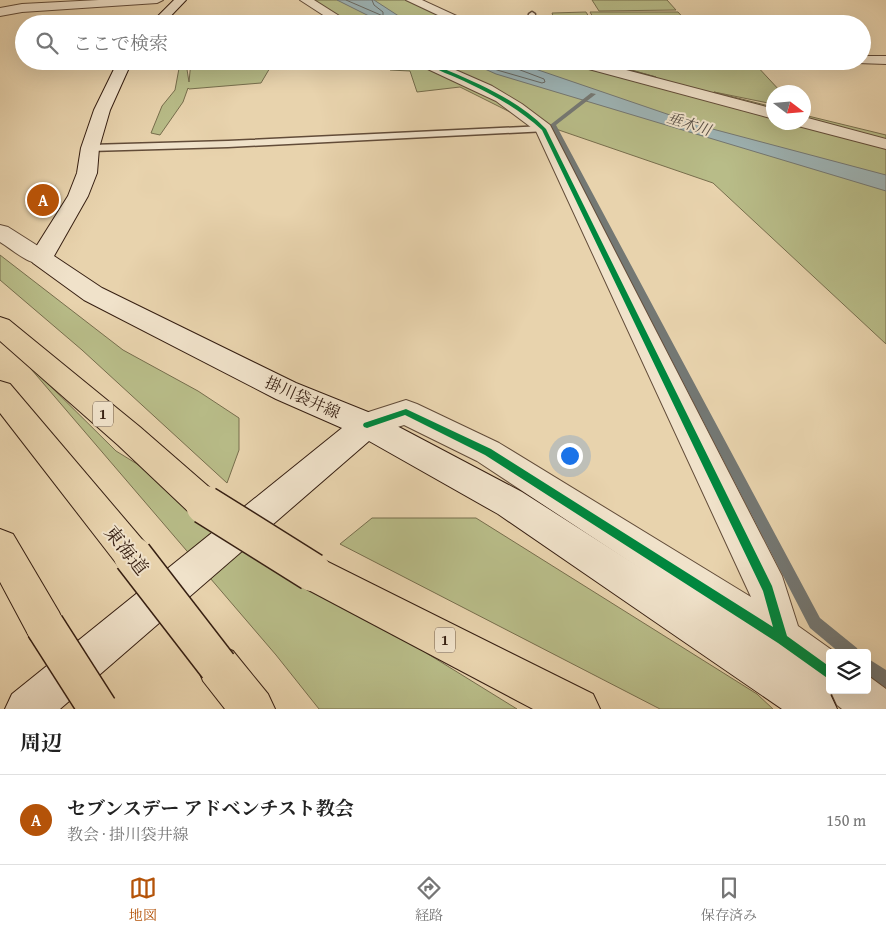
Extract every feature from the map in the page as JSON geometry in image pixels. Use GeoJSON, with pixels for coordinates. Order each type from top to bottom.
{"type":"FeatureCollection","features":[{"type":"Feature","properties":{"kind":"highway","name":"1"},"geometry":{"type":"LineString","coordinates":[[0,326],[129,436],[204,505],[312,572],[578,709]]}},
{"type":"Feature","properties":{"kind":"highway","name":"東海道"},"geometry":{"type":"LineString","coordinates":[[0,392],[133,556],[253,709]]}},
{"type":"Feature","properties":{"kind":"highway"},"geometry":{"type":"LineString","coordinates":[[0,546],[45,626],[98,709]]}},
{"type":"Feature","properties":{"kind":"street"},"geometry":{"type":"LineString","coordinates":[[0,12],[22,8],[157,0]]}},
{"type":"Feature","properties":{"kind":"street"},"geometry":{"type":"LineString","coordinates":[[165,15],[180,0]]}},
{"type":"Feature","properties":{"kind":"street"},"geometry":{"type":"LineString","coordinates":[[306,0],[331,15]]}},
{"type":"Feature","properties":{"kind":"street"},"geometry":{"type":"LineString","coordinates":[[412,0],[447,15]]}},
{"type":"Feature","properties":{"kind":"street"},"geometry":{"type":"LineString","coordinates":[[871,60],[886,60]]}},
{"type":"Feature","properties":{"kind":"street"},"geometry":{"type":"LineString","coordinates":[[41,258],[78,196],[87,173],[90,148],[102,110],[121,70]]}},
{"type":"Feature","properties":{"kind":"street"},"geometry":{"type":"LineString","coordinates":[[442,70],[501,97],[530,115],[544,129],[768,590],[782,639]]}},
{"type":"Feature","properties":{"kind":"street"},"geometry":{"type":"LineString","coordinates":[[609,70],[766,112]]}},
{"type":"Feature","properties":{"kind":"street"},"geometry":{"type":"LineString","coordinates":[[811,124],[886,144]]}},
{"type":"Feature","properties":{"kind":"street","name":"掛川袋井線"},"geometry":{"type":"LineString","coordinates":[[0,232],[92,294],[286,391],[367,425],[27,709]]}},
{"type":"Feature","properties":{"kind":"street"},"geometry":{"type":"LineString","coordinates":[[367,425],[406,412],[488,452],[782,639],[826,671]]}},
{"type":"Feature","properties":{"kind":"street"},"geometry":{"type":"LineString","coordinates":[[367,425],[510,503],[793,690],[815,709]]}},
{"type":"Feature","properties":{"kind":"street"},"geometry":{"type":"LineString","coordinates":[[857,694],[877,709]]}},
{"type":"Feature","properties":{"kind":"lane"},"geometry":{"type":"LineString","coordinates":[[90,148],[228,144],[544,129]]}},
{"type":"Feature","properties":{"kind":"green space"},"geometry":{"type":"Polygon","coordinates":[[[308,0],[413,0],[448,15],[332,15],[308,0]]]}},
{"type":"Feature","properties":{"kind":"green space"},"geometry":{"type":"Polygon","coordinates":[[[592,0],[667,0],[676,10],[599,11],[592,0]]]}},
{"type":"Feature","properties":{"kind":"green space"},"geometry":{"type":"Polygon","coordinates":[[[586,12],[588,15],[553,15],[552,13],[586,12]]]}},
{"type":"Feature","properties":{"kind":"green space"},"geometry":{"type":"Polygon","coordinates":[[[590,12],[678,12],[681,15],[592,15],[590,12]]]}},
{"type":"Feature","properties":{"kind":"green space"},"geometry":{"type":"Polygon","coordinates":[[[179,70],[187,70],[189,82],[190,70],[269,70],[261,83],[188,88],[183,102],[160,135],[151,133],[162,106],[175,90],[179,70]]]}},
{"type":"Feature","properties":{"kind":"green space"},"geometry":{"type":"Polygon","coordinates":[[[390,70],[630,70],[656,77],[632,70],[761,70],[774,85],[766,85],[766,103],[714,92],[766,105],[766,130],[811,130],[811,117],[886,135],[886,344],[713,183],[518,116],[460,87],[417,92],[410,71],[390,70]]]}},
{"type":"Feature","properties":{"kind":"green space"},"geometry":{"type":"Polygon","coordinates":[[[0,255],[123,350],[198,391],[239,418],[239,450],[227,483],[82,350],[0,280],[0,255]]]}},
{"type":"Feature","properties":{"kind":"green space"},"geometry":{"type":"Polygon","coordinates":[[[19,355],[116,451],[312,572],[428,654],[517,709],[319,709],[276,655],[19,355]]]}},
{"type":"Feature","properties":{"kind":"green space"},"geometry":{"type":"Polygon","coordinates":[[[372,518],[476,518],[757,694],[773,709],[660,709],[340,544],[372,518]]]}},
{"type":"Feature","properties":{"kind":"water"},"geometry":{"type":"Polygon","coordinates":[[[337,0],[374,0],[397,15],[367,15],[337,0]]]}},
{"type":"Feature","properties":{"kind":"water","name":"垂木川"},"geometry":{"type":"Polygon","coordinates":[[[487,70],[538,70],[705,127],[886,175],[886,191],[487,70]]]}},
{"type":"Feature","properties":{"kind":"waterway"},"geometry":{"type":"LineString","coordinates":[[593,94],[553,125],[815,623],[847,649]]}},
{"type":"Feature","properties":{"kind":"waterway"},"geometry":{"type":"LineString","coordinates":[[871,668],[886,680]]}},
{"type":"Feature","properties":{"kind":"cycle path"},"geometry":{"type":"LineString","coordinates":[[443,70],[502,98],[531,117],[544,129],[768,590],[782,639]]}},
{"type":"Feature","properties":{"kind":"cycle path"},"geometry":{"type":"LineString","coordinates":[[367,425],[406,412],[488,452],[782,639],[826,671]]}},
{"type":"Feature","properties":{"kind":"place","name":"セブンスデー アドベンチスト教会"},"geometry":{"type":"Point","coordinates":[43,200]}}]}
